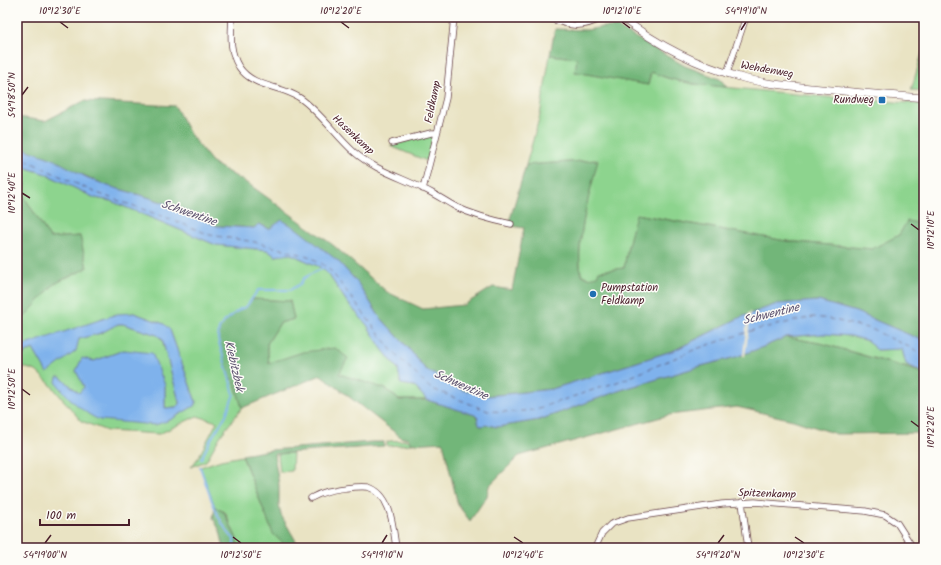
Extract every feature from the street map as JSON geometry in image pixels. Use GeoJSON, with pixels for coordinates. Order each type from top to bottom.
{"type":"FeatureCollection","features":[{"type":"Feature","properties":{"kind":"main road","name":"Wehdenweg"},"geometry":{"type":"LineString","coordinates":[[621,17],[689,59],[744,78],[788,86],[924,98]]}},
{"type":"Feature","properties":{"kind":"street","name":"Hasenkamp"},"geometry":{"type":"LineString","coordinates":[[232,17],[230,41],[233,53],[240,68],[248,76],[264,85],[299,97],[354,152],[381,171],[423,189],[472,213],[511,224]]}},
{"type":"Feature","properties":{"kind":"street","name":"Feldkamp"},"geometry":{"type":"LineString","coordinates":[[423,189],[446,98],[454,17]]}},
{"type":"Feature","properties":{"kind":"street"},"geometry":{"type":"LineString","coordinates":[[547,17],[565,24],[576,26],[594,22],[604,17]]}},
{"type":"Feature","properties":{"kind":"street"},"geometry":{"type":"LineString","coordinates":[[727,73],[746,17]]}},
{"type":"Feature","properties":{"kind":"street"},"geometry":{"type":"LineString","coordinates":[[392,143],[431,133],[437,133]]}},
{"type":"Feature","properties":{"kind":"street"},"geometry":{"type":"LineString","coordinates":[[311,498],[324,491],[356,487],[367,487],[374,490],[381,495],[390,510],[396,548]]}},
{"type":"Feature","properties":{"kind":"street"},"geometry":{"type":"LineString","coordinates":[[742,502],[748,548]]}},
{"type":"Feature","properties":{"kind":"street","name":"Spitzenkamp"},"geometry":{"type":"LineString","coordinates":[[595,548],[602,533],[612,524],[628,518],[742,502],[864,511],[885,515],[897,523],[913,548]]}},
{"type":"Feature","properties":{"kind":"green space"},"geometry":{"type":"Polygon","coordinates":[[[556,17],[593,17],[584,21],[569,23],[556,17]]]}},
{"type":"Feature","properties":{"kind":"green space"},"geometry":{"type":"Polygon","coordinates":[[[602,27],[617,27],[685,66],[720,79],[727,87],[688,83],[670,79],[651,72],[648,85],[575,72],[577,58],[550,55],[555,29],[587,30],[602,27]]]}},
{"type":"Feature","properties":{"kind":"green space"},"geometry":{"type":"Polygon","coordinates":[[[924,47],[923,91],[911,90],[924,47]]]}},
{"type":"Feature","properties":{"kind":"green space"},"geometry":{"type":"Polygon","coordinates":[[[550,55],[578,58],[576,72],[648,85],[651,72],[667,78],[693,84],[825,97],[924,104],[924,224],[907,222],[899,235],[872,249],[786,241],[637,214],[628,246],[624,268],[599,271],[598,276],[588,278],[581,274],[580,247],[584,217],[597,160],[526,165],[540,115],[550,55]]]}},
{"type":"Feature","properties":{"kind":"green space"},"geometry":{"type":"Polygon","coordinates":[[[84,101],[175,106],[190,134],[213,163],[250,185],[333,245],[387,292],[423,309],[464,305],[493,287],[512,290],[524,228],[512,226],[510,219],[526,165],[598,160],[584,217],[580,247],[581,274],[588,278],[597,276],[599,271],[624,268],[636,214],[786,241],[872,249],[899,235],[907,221],[924,224],[924,341],[856,312],[818,301],[777,304],[739,318],[675,350],[552,389],[488,396],[462,390],[425,369],[379,316],[357,282],[338,261],[259,224],[254,228],[217,226],[182,209],[108,186],[17,146],[17,117],[45,121],[84,101]]]}},
{"type":"Feature","properties":{"kind":"green space"},"geometry":{"type":"Polygon","coordinates":[[[430,134],[433,136],[427,161],[390,146],[430,134]]]}},
{"type":"Feature","properties":{"kind":"green space"},"geometry":{"type":"Polygon","coordinates":[[[17,165],[46,174],[95,198],[111,201],[216,245],[267,250],[275,256],[291,254],[322,268],[329,275],[347,302],[367,325],[382,349],[398,369],[401,384],[414,386],[427,400],[399,400],[386,389],[339,374],[303,352],[269,364],[267,344],[280,323],[294,319],[290,301],[252,299],[246,307],[240,309],[225,321],[219,329],[218,339],[234,380],[242,408],[221,435],[206,461],[191,467],[198,458],[217,422],[197,416],[159,434],[107,431],[81,421],[50,384],[36,371],[17,365],[17,358],[33,349],[47,373],[79,339],[101,333],[118,324],[123,324],[157,335],[162,339],[179,404],[176,407],[165,408],[165,385],[124,350],[94,361],[76,371],[85,387],[79,393],[60,377],[61,390],[155,425],[170,420],[194,406],[196,402],[170,330],[164,324],[134,313],[22,346],[17,349],[17,323],[54,284],[87,268],[80,236],[50,238],[23,195],[26,184],[17,177],[17,165]]]}},
{"type":"Feature","properties":{"kind":"green space"},"geometry":{"type":"Polygon","coordinates":[[[17,177],[26,184],[23,195],[50,238],[80,236],[87,268],[54,284],[22,320],[17,323],[17,177]]]}},
{"type":"Feature","properties":{"kind":"green space"},"geometry":{"type":"Polygon","coordinates":[[[252,299],[290,301],[294,319],[280,323],[267,344],[269,363],[303,352],[335,348],[348,358],[339,374],[386,389],[399,400],[427,400],[475,415],[480,426],[488,425],[497,427],[539,420],[621,390],[736,357],[786,337],[824,344],[924,373],[924,433],[836,434],[793,420],[737,407],[669,415],[519,456],[489,486],[487,496],[470,521],[458,505],[443,442],[411,444],[408,438],[402,438],[321,375],[242,408],[234,380],[229,378],[218,339],[219,329],[225,321],[240,309],[246,307],[252,299]]]}},
{"type":"Feature","properties":{"kind":"green space"},"geometry":{"type":"Polygon","coordinates":[[[823,334],[851,336],[868,341],[876,350],[902,349],[906,364],[922,372],[824,344],[786,337],[823,334]]]}},
{"type":"Feature","properties":{"kind":"green space"},"geometry":{"type":"Polygon","coordinates":[[[409,440],[411,444],[387,446],[387,442],[390,441],[409,440]]]}},
{"type":"Feature","properties":{"kind":"green space"},"geometry":{"type":"Polygon","coordinates":[[[384,442],[384,446],[274,454],[279,485],[279,505],[281,515],[300,548],[288,548],[273,534],[242,455],[271,450],[384,442]]]}},
{"type":"Feature","properties":{"kind":"green space"},"geometry":{"type":"Polygon","coordinates":[[[293,453],[292,471],[280,472],[278,454],[293,453]]]}},
{"type":"Feature","properties":{"kind":"green space"},"geometry":{"type":"Polygon","coordinates":[[[242,456],[273,533],[288,548],[238,548],[237,539],[225,512],[215,507],[200,467],[221,460],[242,456]]]}},
{"type":"Feature","properties":{"kind":"green space"},"geometry":{"type":"Polygon","coordinates":[[[215,507],[224,512],[237,539],[238,548],[224,548],[220,531],[213,518],[215,507]]]}},
{"type":"Feature","properties":{"kind":"water","name":"Schwentine"},"geometry":{"type":"Polygon","coordinates":[[[17,146],[53,159],[86,177],[108,186],[182,209],[217,226],[254,228],[259,224],[269,229],[282,220],[297,229],[338,261],[357,282],[379,316],[425,369],[462,390],[488,396],[552,389],[675,350],[739,318],[777,304],[818,301],[856,312],[924,341],[924,373],[906,364],[902,349],[876,350],[868,341],[851,336],[823,334],[786,337],[736,357],[621,390],[539,420],[497,427],[488,425],[480,426],[477,421],[478,418],[475,415],[427,400],[414,386],[401,384],[398,369],[382,349],[367,325],[347,302],[329,275],[322,268],[291,254],[275,256],[267,250],[216,245],[111,201],[95,198],[46,174],[17,165],[17,146]]]}},
{"type":"Feature","properties":{"kind":"water"},"geometry":{"type":"Polygon","coordinates":[[[134,313],[164,324],[170,330],[196,402],[194,406],[170,420],[155,425],[100,420],[88,414],[76,404],[56,382],[57,377],[60,377],[79,393],[84,387],[76,371],[82,358],[94,361],[124,350],[152,353],[165,385],[165,408],[176,407],[179,404],[179,401],[162,339],[157,335],[123,324],[118,324],[101,333],[79,339],[76,351],[47,373],[33,349],[17,358],[17,349],[22,346],[117,314],[134,313]]]}},
{"type":"Feature","properties":{"kind":"pier"},"geometry":{"type":"Polygon","coordinates":[[[751,312],[745,356],[743,356],[748,313],[751,312]]]}},
{"type":"Feature","properties":{"kind":"waterway","name":"Kiebitzbek"},"geometry":{"type":"LineString","coordinates":[[201,459],[226,415],[234,394],[218,339],[219,329],[225,321],[240,309],[246,307],[258,290],[290,290],[300,284],[304,278],[322,268],[321,265]]}},
{"type":"Feature","properties":{"kind":"waterway","name":"Kiebitzbek"},"geometry":{"type":"LineString","coordinates":[[200,467],[222,524],[234,539],[234,548]]}},
{"type":"Feature","properties":{"kind":"ferry route"},"geometry":{"type":"LineString","coordinates":[[17,156],[94,192],[176,221],[210,235],[255,242],[308,256],[321,263],[331,271],[393,352],[430,388],[488,411],[513,412],[533,410],[623,380],[696,349],[754,330],[813,317],[830,319],[871,329],[924,354]]}},
{"type":"Feature","properties":{"kind":"place","name":"Rundweg"},"geometry":{"type":"Point","coordinates":[882,100]}},
{"type":"Feature","properties":{"kind":"place","name":"Pumpstation Feldkamp"},"geometry":{"type":"Point","coordinates":[593,294]}}]}
